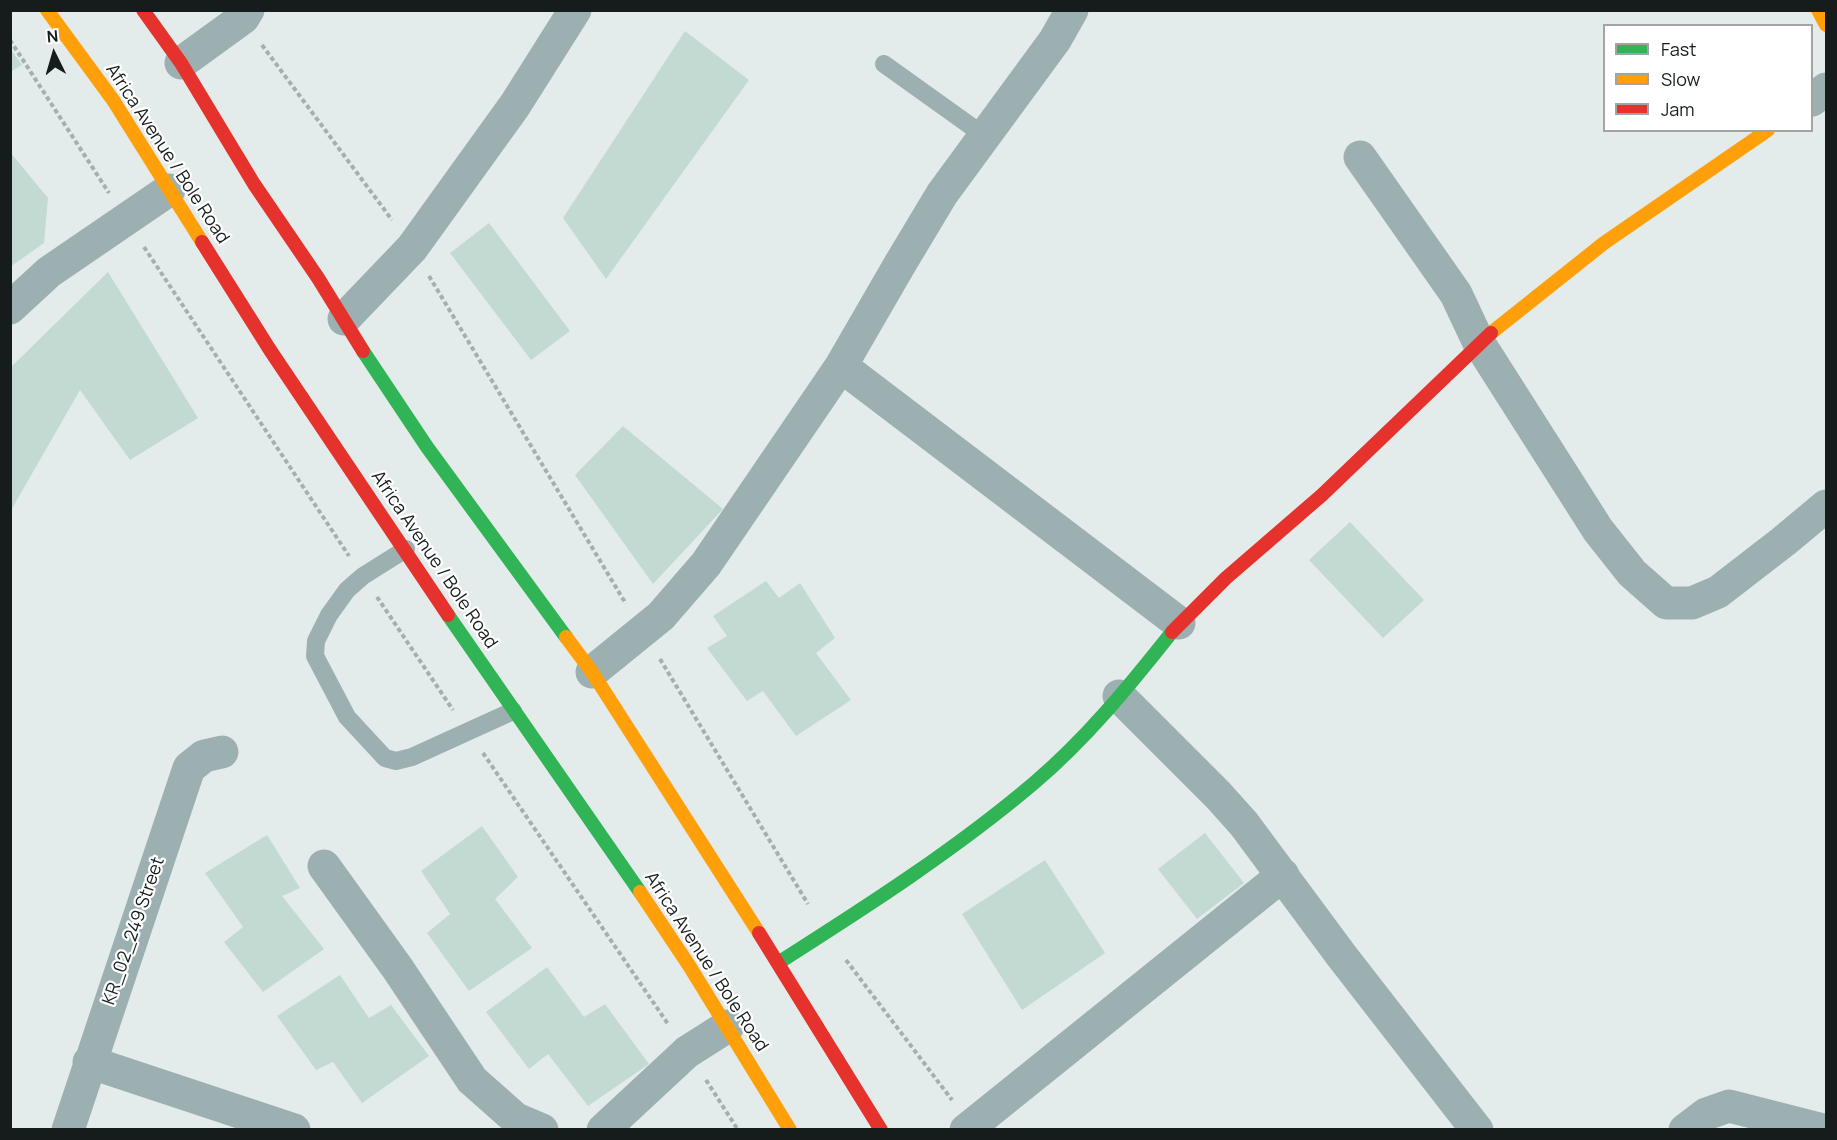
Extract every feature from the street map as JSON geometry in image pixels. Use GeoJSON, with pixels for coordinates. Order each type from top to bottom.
{"type":"FeatureCollection","features":[{"type":"Feature","properties":{"kind":"main road","name":"Africa Avenue / Bole Road"},"geometry":{"type":"LineString","coordinates":[[47,10],[113,100],[270,350],[513,711],[625,870],[728,1026],[790,1130]]}},
{"type":"Feature","properties":{"kind":"main road"},"geometry":{"type":"LineString","coordinates":[[143,10],[181,63],[254,184],[427,447],[592,672],[778,963],[881,1130]]}},
{"type":"Feature","properties":{"kind":"main road"},"geometry":{"type":"LineString","coordinates":[[1818,10],[1827,25]]}},
{"type":"Feature","properties":{"kind":"main road"},"geometry":{"type":"LineString","coordinates":[[778,963],[863,909],[956,843],[1034,783],[1074,747],[1179,623],[1226,578],[1330,488],[1479,343],[1604,243],[1765,132]]}},
{"type":"Feature","properties":{"kind":"street"},"geometry":{"type":"LineString","coordinates":[[344,319],[412,248],[515,105],[575,10]]}},
{"type":"Feature","properties":{"kind":"street"},"geometry":{"type":"LineString","coordinates":[[592,672],[661,616],[706,564],[841,366],[942,194],[1055,40],[1072,10]]}},
{"type":"Feature","properties":{"kind":"street"},"geometry":{"type":"LineString","coordinates":[[181,63],[245,14]]}},
{"type":"Feature","properties":{"kind":"street"},"geometry":{"type":"LineString","coordinates":[[1813,99],[1827,89]]}},
{"type":"Feature","properties":{"kind":"street"},"geometry":{"type":"LineString","coordinates":[[1360,157],[1456,294],[1479,343],[1598,530],[1632,573],[1666,603],[1692,603],[1718,592],[1827,506]]}},
{"type":"Feature","properties":{"kind":"street"},"geometry":{"type":"LineString","coordinates":[[10,308],[49,272],[169,190]]}},
{"type":"Feature","properties":{"kind":"street"},"geometry":{"type":"LineString","coordinates":[[841,366],[1179,623]]}},
{"type":"Feature","properties":{"kind":"street"},"geometry":{"type":"LineString","coordinates":[[1119,696],[1244,824],[1347,964],[1477,1130]]}},
{"type":"Feature","properties":{"kind":"street","name":"KR_02_249 Street"},"geometry":{"type":"LineString","coordinates":[[68,1130],[189,768],[204,756],[222,752]]}},
{"type":"Feature","properties":{"kind":"street"},"geometry":{"type":"LineString","coordinates":[[324,866],[398,969],[472,1080],[516,1119],[542,1130]]}},
{"type":"Feature","properties":{"kind":"street"},"geometry":{"type":"LineString","coordinates":[[969,1128],[1283,875]]}},
{"type":"Feature","properties":{"kind":"street"},"geometry":{"type":"LineString","coordinates":[[603,1130],[687,1052],[728,1026]]}},
{"type":"Feature","properties":{"kind":"street"},"geometry":{"type":"LineString","coordinates":[[89,1062],[282,1128]]}},
{"type":"Feature","properties":{"kind":"street"},"geometry":{"type":"LineString","coordinates":[[1685,1130],[1706,1114],[1729,1106],[1823,1130]]}},
{"type":"Feature","properties":{"kind":"lane"},"geometry":{"type":"LineString","coordinates":[[884,64],[986,137]]}},
{"type":"Feature","properties":{"kind":"lane"},"geometry":{"type":"LineString","coordinates":[[406,549],[363,576],[347,590],[329,615],[316,641],[315,656],[347,717],[385,758],[396,761],[412,757],[513,711]]}},
{"type":"Feature","properties":{"kind":"path"},"geometry":{"type":"LineString","coordinates":[[245,14],[412,248],[825,933],[969,1128]]}},
{"type":"Feature","properties":{"kind":"building"},"geometry":{"type":"Polygon","coordinates":[[[685,31],[749,80],[606,279],[563,218],[685,31]]]}},
{"type":"Feature","properties":{"kind":"building"},"geometry":{"type":"Polygon","coordinates":[[[10,48],[22,65],[10,72],[10,48]]]}},
{"type":"Feature","properties":{"kind":"building"},"geometry":{"type":"Polygon","coordinates":[[[10,152],[48,198],[44,243],[10,267],[10,152]]]}},
{"type":"Feature","properties":{"kind":"building"},"geometry":{"type":"Polygon","coordinates":[[[489,223],[570,331],[531,360],[450,253],[489,223]]]}},
{"type":"Feature","properties":{"kind":"building"},"geometry":{"type":"Polygon","coordinates":[[[108,272],[198,418],[130,460],[80,390],[10,512],[10,368],[108,272]]]}},
{"type":"Feature","properties":{"kind":"building"},"geometry":{"type":"Polygon","coordinates":[[[623,426],[723,509],[653,584],[575,475],[623,426]]]}},
{"type":"Feature","properties":{"kind":"building"},"geometry":{"type":"Polygon","coordinates":[[[1350,522],[1424,600],[1383,638],[1309,560],[1350,522]]]}},
{"type":"Feature","properties":{"kind":"building"},"geometry":{"type":"Polygon","coordinates":[[[766,581],[779,598],[800,583],[835,638],[816,653],[851,700],[796,736],[763,691],[747,701],[707,648],[727,636],[713,616],[766,581]]]}},
{"type":"Feature","properties":{"kind":"building"},"geometry":{"type":"Polygon","coordinates":[[[482,826],[518,877],[495,899],[532,948],[469,991],[427,933],[450,914],[421,871],[482,826]]]}},
{"type":"Feature","properties":{"kind":"building"},"geometry":{"type":"Polygon","coordinates":[[[1205,833],[1244,883],[1197,919],[1158,869],[1205,833]]]}},
{"type":"Feature","properties":{"kind":"building"},"geometry":{"type":"Polygon","coordinates":[[[267,835],[300,888],[282,896],[324,949],[263,992],[224,942],[243,927],[205,873],[267,835]]]}},
{"type":"Feature","properties":{"kind":"building"},"geometry":{"type":"Polygon","coordinates":[[[1045,860],[1105,953],[1022,1010],[962,914],[1045,860]]]}},
{"type":"Feature","properties":{"kind":"building"},"geometry":{"type":"Polygon","coordinates":[[[547,967],[584,1017],[605,1004],[649,1064],[588,1106],[548,1054],[529,1069],[486,1012],[547,967]]]}},
{"type":"Feature","properties":{"kind":"building"},"geometry":{"type":"Polygon","coordinates":[[[340,975],[369,1018],[391,1005],[429,1056],[362,1103],[333,1062],[316,1070],[277,1016],[340,975]]]}},
{"type":"Feature","properties":{"kind":"traffic: fast"},"geometry":{"type":"LineString","coordinates":[[363,351],[427,447],[566,637]]}},
{"type":"Feature","properties":{"kind":"traffic: fast"},"geometry":{"type":"LineString","coordinates":[[448,615],[640,892]]}},
{"type":"Feature","properties":{"kind":"traffic: fast"},"geometry":{"type":"LineString","coordinates":[[778,963],[941,855],[1034,783],[1089,730],[1172,632]]}},
{"type":"Feature","properties":{"kind":"traffic: slow"},"geometry":{"type":"LineString","coordinates":[[47,10],[113,100],[202,242]]}},
{"type":"Feature","properties":{"kind":"traffic: slow"},"geometry":{"type":"LineString","coordinates":[[1818,10],[1826,25]]}},
{"type":"Feature","properties":{"kind":"traffic: slow"},"geometry":{"type":"LineString","coordinates":[[1491,333],[1604,243],[1765,132]]}},
{"type":"Feature","properties":{"kind":"traffic: slow"},"geometry":{"type":"LineString","coordinates":[[566,637],[592,672],[759,933]]}},
{"type":"Feature","properties":{"kind":"traffic: slow"},"geometry":{"type":"LineString","coordinates":[[640,892],[690,967],[790,1130]]}},
{"type":"Feature","properties":{"kind":"traffic: jam"},"geometry":{"type":"LineString","coordinates":[[143,10],[181,63],[254,184],[318,278],[363,351]]}},
{"type":"Feature","properties":{"kind":"traffic: jam"},"geometry":{"type":"LineString","coordinates":[[202,242],[270,350],[448,615]]}},
{"type":"Feature","properties":{"kind":"traffic: jam"},"geometry":{"type":"LineString","coordinates":[[1172,632],[1226,578],[1322,495],[1491,333]]}},
{"type":"Feature","properties":{"kind":"traffic: jam"},"geometry":{"type":"LineString","coordinates":[[759,933],[881,1130]]}}]}
